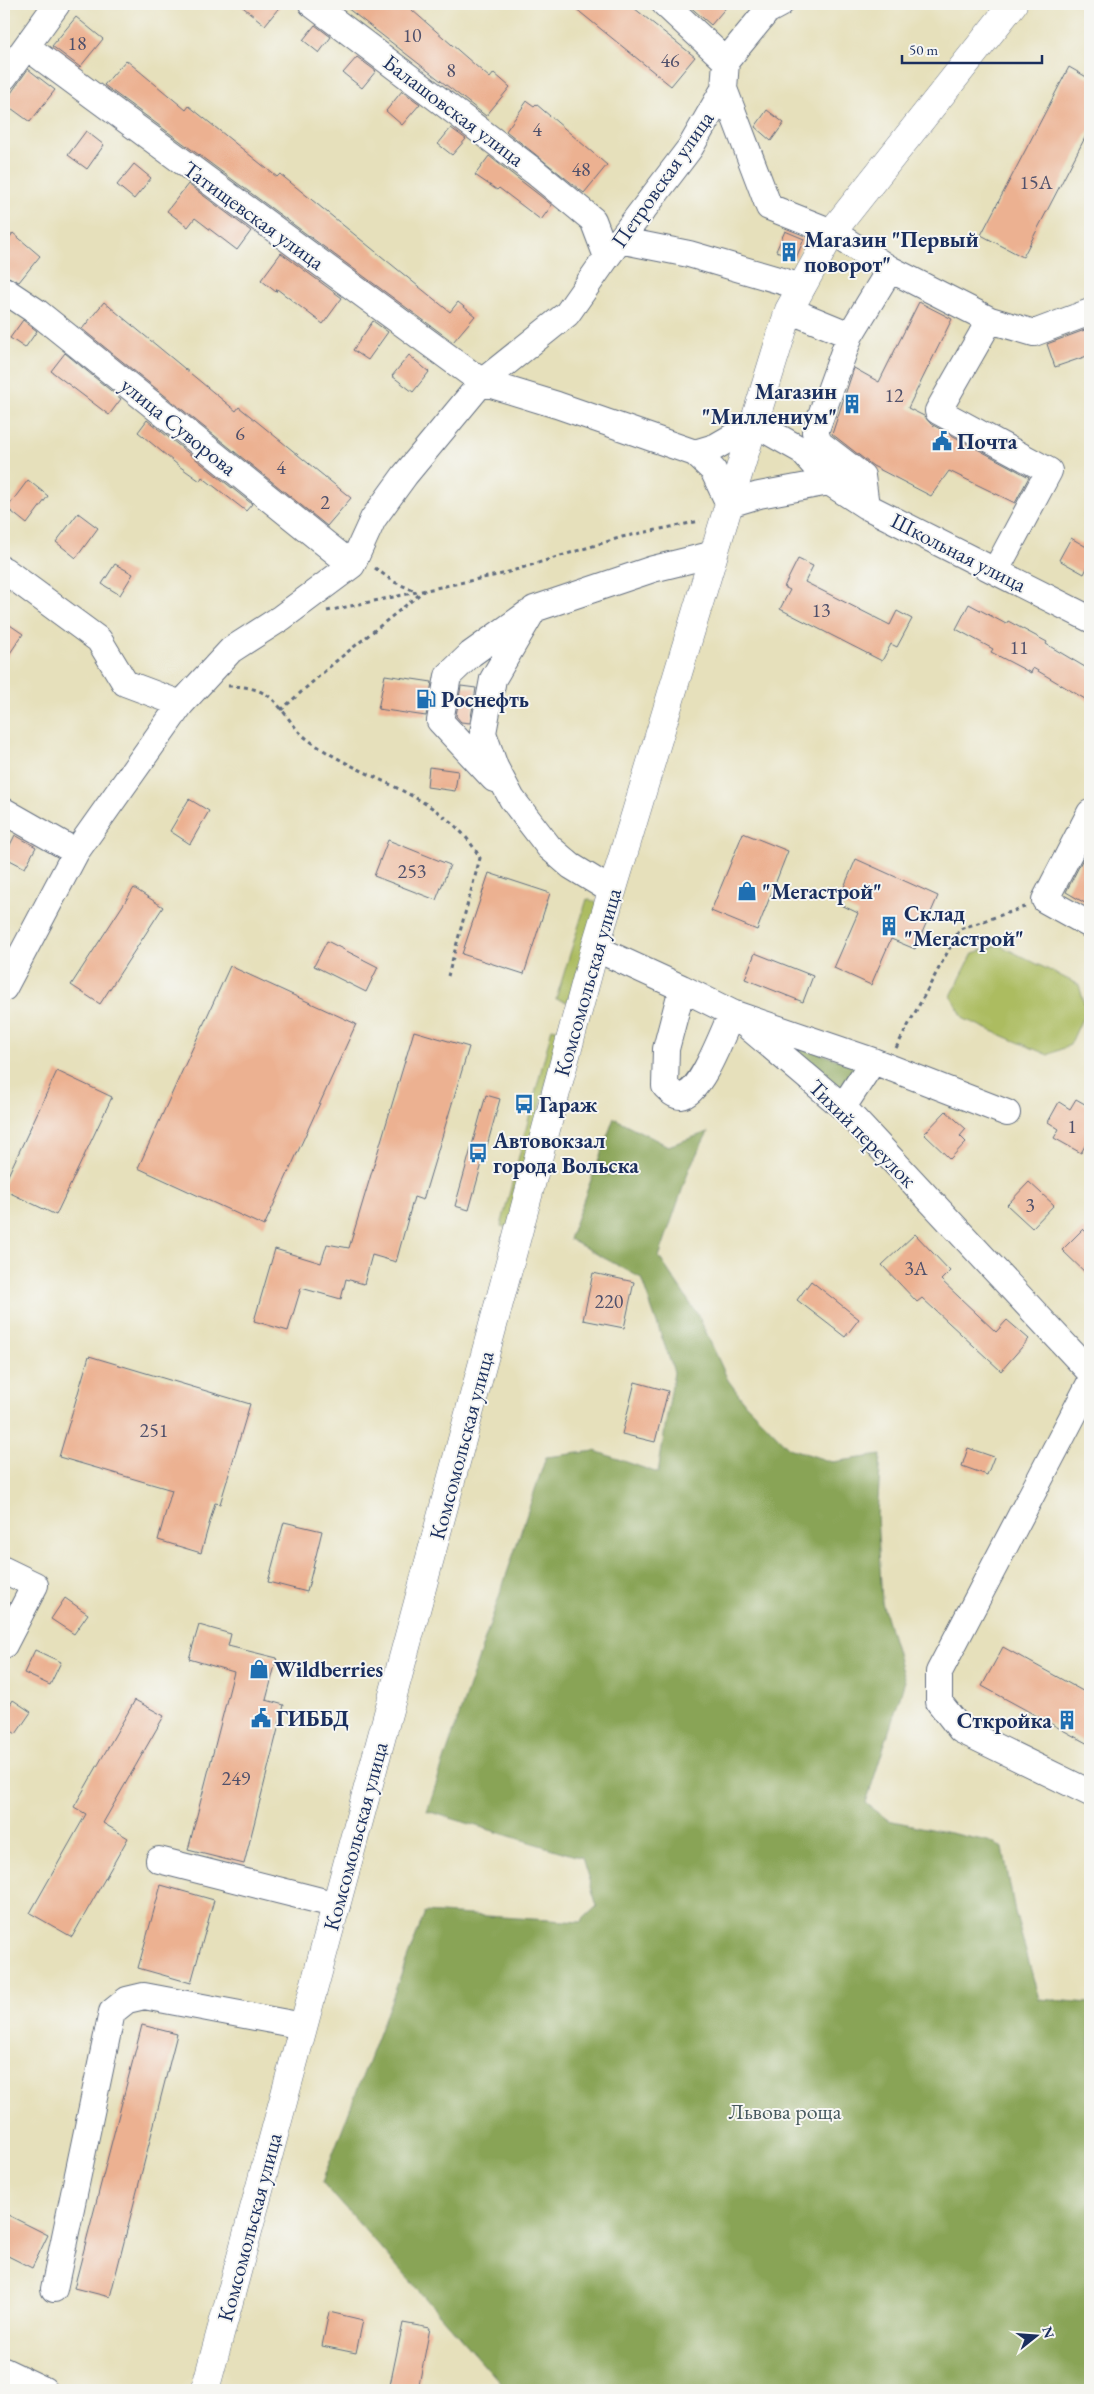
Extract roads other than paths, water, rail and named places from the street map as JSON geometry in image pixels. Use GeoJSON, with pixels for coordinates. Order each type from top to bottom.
{"type":"FeatureCollection","features":[{"type":"Feature","properties":{"kind":"main road"},"geometry":{"type":"LineString","coordinates":[[727,510],[789,310],[832,232],[1013,4]]}},
{"type":"Feature","properties":{"kind":"main road","name":"Комсомольская улица"},"geometry":{"type":"LineString","coordinates":[[205,2390],[595,948],[727,510]]}},
{"type":"Feature","properties":{"kind":"street"},"geometry":{"type":"LineString","coordinates":[[4,77],[57,4]]}},
{"type":"Feature","properties":{"kind":"street","name":"Балашовская улица"},"geometry":{"type":"LineString","coordinates":[[312,4],[535,172],[593,220],[613,249]]}},
{"type":"Feature","properties":{"kind":"street"},"geometry":{"type":"LineString","coordinates":[[665,4],[726,61],[767,11],[780,4]]}},
{"type":"Feature","properties":{"kind":"street","name":"Татищевская улица"},"geometry":{"type":"LineString","coordinates":[[27,47],[482,382],[557,405],[695,453]]}},
{"type":"Feature","properties":{"kind":"street","name":"Петровская улица"},"geometry":{"type":"LineString","coordinates":[[360,564],[374,519],[405,475],[482,382],[568,314],[613,249],[690,148],[724,89],[726,61]]}},
{"type":"Feature","properties":{"kind":"street"},"geometry":{"type":"LineString","coordinates":[[724,89],[769,206],[832,232],[890,269],[990,320],[1034,332],[1090,312]]}},
{"type":"Feature","properties":{"kind":"street"},"geometry":{"type":"LineString","coordinates":[[613,249],[689,254],[802,287]]}},
{"type":"Feature","properties":{"kind":"street"},"geometry":{"type":"LineString","coordinates":[[808,441],[850,335],[890,269]]}},
{"type":"Feature","properties":{"kind":"street","name":"улица Суворова"},"geometry":{"type":"LineString","coordinates":[[4,290],[36,312],[360,564]]}},
{"type":"Feature","properties":{"kind":"street"},"geometry":{"type":"LineString","coordinates":[[789,310],[850,335]]}},
{"type":"Feature","properties":{"kind":"street"},"geometry":{"type":"LineString","coordinates":[[990,320],[938,411],[1049,471],[996,570]]}},
{"type":"Feature","properties":{"kind":"street"},"geometry":{"type":"LineString","coordinates":[[830,482],[759,495],[727,510],[713,470],[695,453],[715,447],[755,424],[819,443],[862,476],[866,506]]}},
{"type":"Feature","properties":{"kind":"street","name":"Школьная улица"},"geometry":{"type":"LineString","coordinates":[[808,441],[830,482],[866,506],[1090,617]]}},
{"type":"Feature","properties":{"kind":"street"},"geometry":{"type":"LineString","coordinates":[[612,891],[571,866],[549,847],[512,799],[440,721],[448,676],[471,654],[534,609],[653,569],[714,554]]}},
{"type":"Feature","properties":{"kind":"street"},"geometry":{"type":"LineString","coordinates":[[4,988],[76,852],[187,698],[231,650],[360,564]]}},
{"type":"Feature","properties":{"kind":"street"},"geometry":{"type":"LineString","coordinates":[[4,570],[99,640],[125,683],[187,698]]}},
{"type":"Feature","properties":{"kind":"street"},"geometry":{"type":"LineString","coordinates":[[512,799],[495,767],[483,733],[493,680],[534,609]]}},
{"type":"Feature","properties":{"kind":"street"},"geometry":{"type":"LineString","coordinates":[[4,811],[76,852]]}},
{"type":"Feature","properties":{"kind":"street"},"geometry":{"type":"LineString","coordinates":[[1090,812],[1045,900],[1090,924]]}},
{"type":"Feature","properties":{"kind":"street","name":"Тихий переулок"},"geometry":{"type":"LineString","coordinates":[[595,948],[732,1013],[843,1107],[1090,1372]]}},
{"type":"Feature","properties":{"kind":"street"},"geometry":{"type":"LineString","coordinates":[[682,988],[666,1049],[665,1086],[672,1094],[682,1096],[695,1087],[703,1076],[732,1013],[879,1063],[1007,1113]]}},
{"type":"Feature","properties":{"kind":"street"},"geometry":{"type":"LineString","coordinates":[[843,1107],[879,1063]]}},
{"type":"Feature","properties":{"kind":"street"},"geometry":{"type":"LineString","coordinates":[[1090,1383],[939,1672],[939,1702],[961,1730],[1090,1793]]}},
{"type":"Feature","properties":{"kind":"street"},"geometry":{"type":"LineString","coordinates":[[4,1570],[35,1585],[4,1644]]}},
{"type":"Feature","properties":{"kind":"street"},"geometry":{"type":"LineString","coordinates":[[159,1860],[336,1905]]}},
{"type":"Feature","properties":{"kind":"street"},"geometry":{"type":"LineString","coordinates":[[54,2289],[112,2012],[127,2000],[144,1996],[304,2026]]}},
{"type":"Feature","properties":{"kind":"street"},"geometry":{"type":"LineString","coordinates":[[4,2371],[44,2390]]}},
{"type":"Feature","properties":{"kind":"place","name":"Магазин \"Первый поворот\""},"geometry":{"type":"Point","coordinates":[789,252]}},
{"type":"Feature","properties":{"kind":"place","name":"Магазин \"Миллениум\""},"geometry":{"type":"Point","coordinates":[852,404]}},
{"type":"Feature","properties":{"kind":"place","name":"Почта"},"geometry":{"type":"Point","coordinates":[942,441]}},
{"type":"Feature","properties":{"kind":"place","name":"Роснефть"},"geometry":{"type":"Point","coordinates":[426,699]}},
{"type":"Feature","properties":{"kind":"place","name":"\"Мегастрой\""},"geometry":{"type":"Point","coordinates":[747,891]}},
{"type":"Feature","properties":{"kind":"place","name":"Склад \"Мегастрой\""},"geometry":{"type":"Point","coordinates":[889,926]}},
{"type":"Feature","properties":{"kind":"place","name":"Гараж"},"geometry":{"type":"Point","coordinates":[524,1104]}},
{"type":"Feature","properties":{"kind":"place","name":"Автовокзал города Вольска"},"geometry":{"type":"Point","coordinates":[478,1153]}},
{"type":"Feature","properties":{"kind":"place","name":"Wildberries"},"geometry":{"type":"Point","coordinates":[259,1669]}},
{"type":"Feature","properties":{"kind":"place","name":"ГИББД"},"geometry":{"type":"Point","coordinates":[261,1718]}},
{"type":"Feature","properties":{"kind":"place","name":"Сткройка"},"geometry":{"type":"Point","coordinates":[1067,1720]}},
{"type":"Feature","properties":{"kind":"park label","name":"Львова роща"},"geometry":{"type":"Point","coordinates":[785,2111]}}]}
